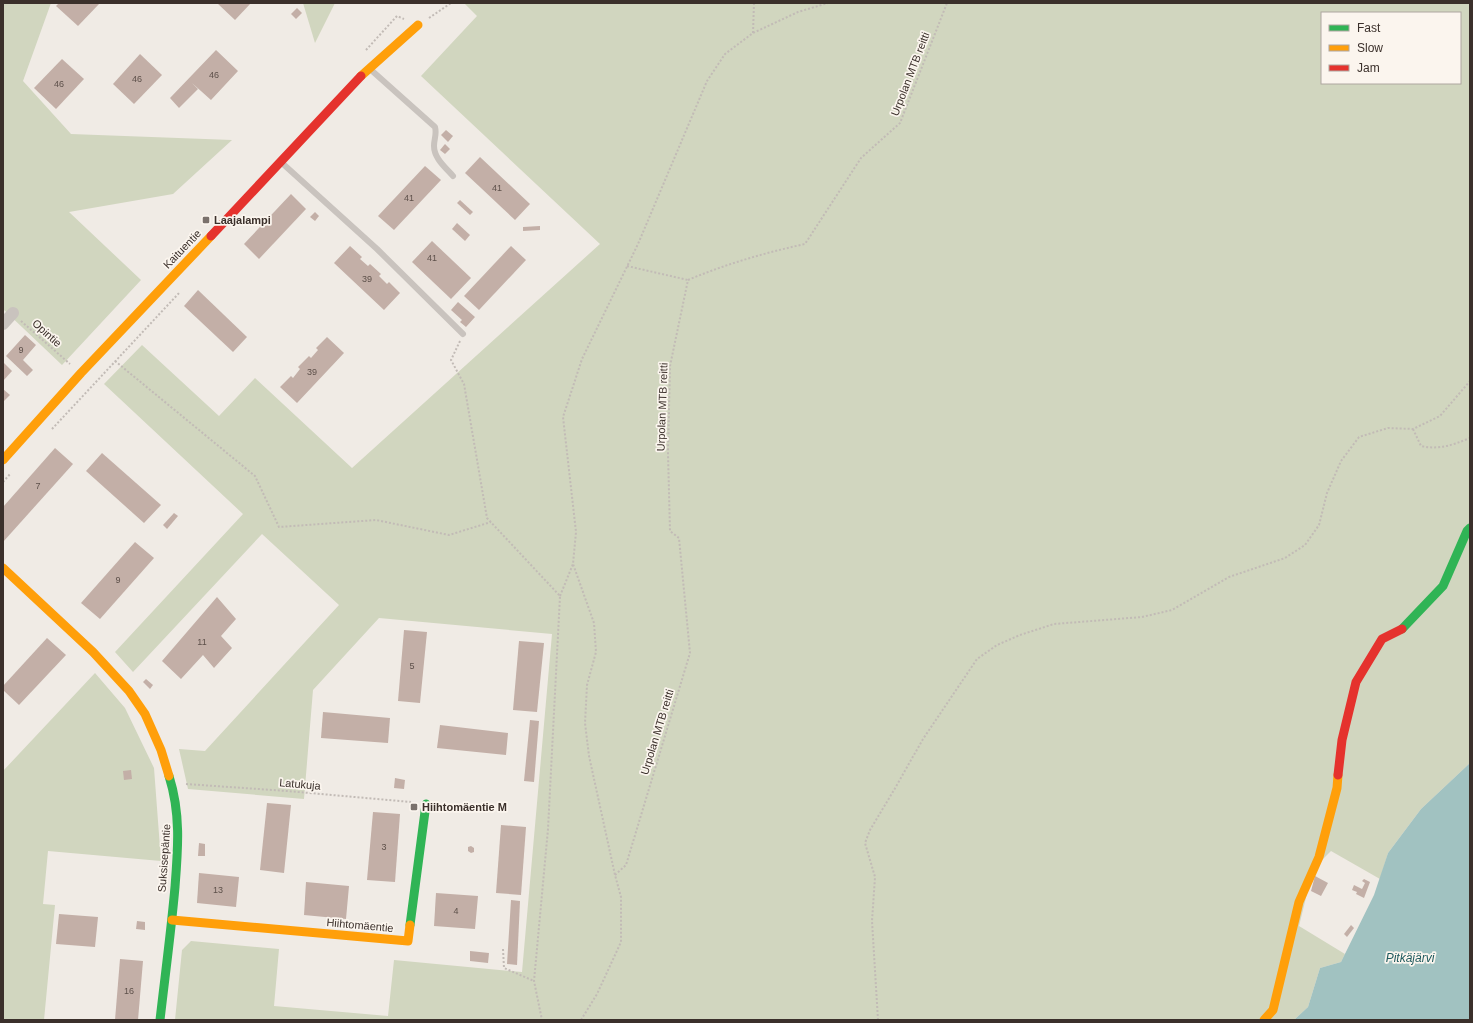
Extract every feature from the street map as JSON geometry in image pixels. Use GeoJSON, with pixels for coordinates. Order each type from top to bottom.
{"type":"FeatureCollection","features":[{"type":"Feature","properties":{"kind":"street","name":"Kaituentie"},"geometry":{"type":"LineString","coordinates":[[3,460],[81,373],[369,68],[418,25]]}},
{"type":"Feature","properties":{"kind":"street"},"geometry":{"type":"LineString","coordinates":[[3,324],[13,313]]}},
{"type":"Feature","properties":{"kind":"street"},"geometry":{"type":"LineString","coordinates":[[1264,1020],[1274,1010],[1299,902],[1319,857],[1338,788],[1342,740],[1356,682],[1382,639],[1403,628],[1443,586],[1470,528]]}},
{"type":"Feature","properties":{"kind":"street","name":"Suksisepäntie"},"geometry":{"type":"LineString","coordinates":[[3,568],[93,652],[129,691],[145,714],[161,750],[172,785],[178,819],[178,844],[172,920],[160,1020]]}},
{"type":"Feature","properties":{"kind":"street","name":"Hiihtomäentie"},"geometry":{"type":"LineString","coordinates":[[172,920],[408,941],[426,804]]}},
{"type":"Feature","properties":{"kind":"lane"},"geometry":{"type":"LineString","coordinates":[[369,68],[435,127],[436,134],[434,146],[436,156],[453,176]]}},
{"type":"Feature","properties":{"kind":"lane"},"geometry":{"type":"LineString","coordinates":[[281,162],[377,249],[463,334]]}},
{"type":"Feature","properties":{"kind":"path"},"geometry":{"type":"LineString","coordinates":[[418,25],[451,3]]}},
{"type":"Feature","properties":{"kind":"path"},"geometry":{"type":"LineString","coordinates":[[753,33],[754,3]]}},
{"type":"Feature","properties":{"kind":"path"},"geometry":{"type":"LineString","coordinates":[[542,1020],[534,981],[548,829],[560,596],[573,564],[576,532],[563,417],[582,360],[638,244],[707,81],[725,54],[753,33],[798,12],[828,3]]}},
{"type":"Feature","properties":{"kind":"path","name":"Urpolan MTB reitti"},"geometry":{"type":"LineString","coordinates":[[615,875],[626,865],[690,653],[679,538],[670,531],[668,453],[670,366],[688,280],[718,267],[761,254],[805,244],[861,158],[900,122],[947,3]]}},
{"type":"Feature","properties":{"kind":"path"},"geometry":{"type":"LineString","coordinates":[[627,266],[688,280]]}},
{"type":"Feature","properties":{"kind":"path"},"geometry":{"type":"LineString","coordinates":[[52,429],[185,287]]}},
{"type":"Feature","properties":{"kind":"path","name":"Opintie"},"geometry":{"type":"LineString","coordinates":[[13,313],[81,373]]}},
{"type":"Feature","properties":{"kind":"path"},"geometry":{"type":"LineString","coordinates":[[463,334],[451,360],[464,384],[487,518],[560,596]]}},
{"type":"Feature","properties":{"kind":"path"},"geometry":{"type":"LineString","coordinates":[[115,361],[255,476],[279,527],[376,520],[449,535],[491,522]]}},
{"type":"Feature","properties":{"kind":"path"},"geometry":{"type":"LineString","coordinates":[[878,1020],[872,921],[875,877],[865,843],[870,830],[923,738],[977,660],[997,645],[1020,635],[1054,624],[1142,617],[1172,610],[1229,577],[1285,558],[1304,545],[1319,525],[1327,493],[1341,460],[1359,437],[1388,428],[1413,429],[1440,416],[1470,381]]}},
{"type":"Feature","properties":{"kind":"path"},"geometry":{"type":"LineString","coordinates":[[1413,429],[1421,446],[1431,448],[1448,446],[1470,438]]}},
{"type":"Feature","properties":{"kind":"path"},"geometry":{"type":"LineString","coordinates":[[3,482],[16,468]]}},
{"type":"Feature","properties":{"kind":"path"},"geometry":{"type":"LineString","coordinates":[[573,564],[594,623],[596,652],[587,685],[585,723],[589,756],[621,897],[621,942],[597,994],[581,1020]]}},
{"type":"Feature","properties":{"kind":"path","name":"Latukuja"},"geometry":{"type":"LineString","coordinates":[[172,785],[188,784],[288,791],[426,804]]}},
{"type":"Feature","properties":{"kind":"path"},"geometry":{"type":"LineString","coordinates":[[503,949],[504,968],[534,981]]}},
{"type":"Feature","properties":{"kind":"green space"},"geometry":{"type":"Polygon","coordinates":[[[3,3],[51,3],[23,81],[71,134],[232,140],[173,194],[69,212],[141,280],[62,365],[3,309],[3,3]]]}},
{"type":"Feature","properties":{"kind":"green space"},"geometry":{"type":"Polygon","coordinates":[[[303,3],[335,3],[315,43],[303,3]]]}},
{"type":"Feature","properties":{"kind":"green space"},"geometry":{"type":"Polygon","coordinates":[[[464,3],[1470,3],[1470,763],[1421,809],[1388,853],[1380,879],[1331,851],[1313,869],[1299,926],[1345,954],[1341,962],[1320,968],[1308,1007],[1294,1020],[175,1020],[182,950],[191,941],[279,949],[274,1006],[388,1016],[394,960],[522,972],[552,634],[379,618],[313,690],[304,799],[188,789],[179,749],[205,751],[339,605],[262,534],[133,672],[115,652],[243,514],[104,384],[142,345],[219,416],[255,378],[352,468],[600,244],[421,76],[477,16],[464,3]]]}},
{"type":"Feature","properties":{"kind":"green space"},"geometry":{"type":"Polygon","coordinates":[[[95,673],[125,708],[154,768],[161,861],[48,851],[43,904],[55,905],[44,1020],[3,1020],[3,771],[95,673]]]}},
{"type":"Feature","properties":{"kind":"water","name":"Pitkäjärvi"},"geometry":{"type":"Polygon","coordinates":[[[1470,763],[1470,1020],[1294,1020],[1308,1007],[1320,968],[1341,962],[1374,895],[1388,853],[1421,809],[1470,763]]]}},
{"type":"Feature","properties":{"kind":"building"},"geometry":{"type":"Polygon","coordinates":[[[59,3],[100,3],[78,26],[56,6],[59,3]]]}},
{"type":"Feature","properties":{"kind":"building"},"geometry":{"type":"Polygon","coordinates":[[[217,3],[251,3],[235,20],[217,3]]]}},
{"type":"Feature","properties":{"kind":"building"},"geometry":{"type":"Polygon","coordinates":[[[297,8],[302,13],[296,19],[291,14],[297,8]]]}},
{"type":"Feature","properties":{"kind":"building"},"geometry":{"type":"Polygon","coordinates":[[[216,50],[238,71],[211,100],[192,83],[198,89],[179,108],[170,98],[216,50]]]}},
{"type":"Feature","properties":{"kind":"building"},"geometry":{"type":"Polygon","coordinates":[[[140,54],[162,75],[134,104],[113,84],[140,54]]]}},
{"type":"Feature","properties":{"kind":"building"},"geometry":{"type":"Polygon","coordinates":[[[62,59],[84,79],[56,109],[34,88],[62,59]]]}},
{"type":"Feature","properties":{"kind":"building"},"geometry":{"type":"Polygon","coordinates":[[[446,130],[453,136],[448,142],[441,135],[446,130]]]}},
{"type":"Feature","properties":{"kind":"building"},"geometry":{"type":"Polygon","coordinates":[[[445,144],[450,149],[445,154],[440,150],[445,144]]]}},
{"type":"Feature","properties":{"kind":"building"},"geometry":{"type":"Polygon","coordinates":[[[480,157],[530,204],[515,220],[465,173],[480,157]]]}},
{"type":"Feature","properties":{"kind":"building"},"geometry":{"type":"Polygon","coordinates":[[[425,166],[441,180],[394,230],[378,216],[425,166]]]}},
{"type":"Feature","properties":{"kind":"building"},"geometry":{"type":"Polygon","coordinates":[[[291,194],[306,209],[259,259],[244,244],[291,194]]]}},
{"type":"Feature","properties":{"kind":"building"},"geometry":{"type":"Polygon","coordinates":[[[460,200],[473,212],[470,215],[457,203],[460,200]]]}},
{"type":"Feature","properties":{"kind":"building"},"geometry":{"type":"Polygon","coordinates":[[[315,212],[319,216],[315,221],[310,217],[315,212]]]}},
{"type":"Feature","properties":{"kind":"building"},"geometry":{"type":"Polygon","coordinates":[[[457,223],[470,235],[465,241],[452,229],[457,223]]]}},
{"type":"Feature","properties":{"kind":"building"},"geometry":{"type":"Polygon","coordinates":[[[540,226],[540,230],[523,231],[523,227],[540,226]]]}},
{"type":"Feature","properties":{"kind":"building"},"geometry":{"type":"Polygon","coordinates":[[[432,241],[471,278],[451,299],[412,262],[432,241]]]}},
{"type":"Feature","properties":{"kind":"building"},"geometry":{"type":"Polygon","coordinates":[[[350,246],[362,257],[360,259],[368,266],[370,264],[381,274],[379,276],[387,284],[389,282],[400,293],[384,310],[334,263],[350,246]]]}},
{"type":"Feature","properties":{"kind":"building"},"geometry":{"type":"Polygon","coordinates":[[[511,246],[526,260],[479,310],[464,296],[511,246]]]}},
{"type":"Feature","properties":{"kind":"building"},"geometry":{"type":"Polygon","coordinates":[[[198,290],[247,337],[233,352],[184,306],[198,290]]]}},
{"type":"Feature","properties":{"kind":"building"},"geometry":{"type":"Polygon","coordinates":[[[458,302],[475,317],[466,327],[460,322],[462,320],[451,310],[458,302]]]}},
{"type":"Feature","properties":{"kind":"building"},"geometry":{"type":"Polygon","coordinates":[[[25,335],[36,345],[23,360],[33,370],[27,376],[6,356],[25,335]]]}},
{"type":"Feature","properties":{"kind":"building"},"geometry":{"type":"Polygon","coordinates":[[[327,337],[344,353],[297,403],[280,387],[291,376],[293,378],[300,369],[298,367],[309,356],[311,358],[318,350],[316,348],[327,337]]]}},
{"type":"Feature","properties":{"kind":"building"},"geometry":{"type":"Polygon","coordinates":[[[3,362],[12,371],[3,381],[3,362]]]}},
{"type":"Feature","properties":{"kind":"building"},"geometry":{"type":"Polygon","coordinates":[[[3,389],[10,395],[3,402],[3,389]]]}},
{"type":"Feature","properties":{"kind":"building"},"geometry":{"type":"Polygon","coordinates":[[[55,448],[73,464],[3,542],[3,507],[55,448]]]}},
{"type":"Feature","properties":{"kind":"building"},"geometry":{"type":"Polygon","coordinates":[[[102,453],[161,505],[144,523],[86,471],[102,453]]]}},
{"type":"Feature","properties":{"kind":"building"},"geometry":{"type":"Polygon","coordinates":[[[174,513],[178,516],[167,529],[163,525],[174,513]]]}},
{"type":"Feature","properties":{"kind":"building"},"geometry":{"type":"Polygon","coordinates":[[[135,542],[154,558],[100,619],[81,603],[135,542]]]}},
{"type":"Feature","properties":{"kind":"building"},"geometry":{"type":"Polygon","coordinates":[[[217,597],[236,619],[221,636],[232,648],[214,668],[203,655],[181,679],[162,661],[217,597]]]}},
{"type":"Feature","properties":{"kind":"building"},"geometry":{"type":"Polygon","coordinates":[[[404,630],[427,632],[420,703],[398,701],[404,630]]]}},
{"type":"Feature","properties":{"kind":"building"},"geometry":{"type":"Polygon","coordinates":[[[47,638],[66,655],[19,705],[3,690],[3,686],[47,638]]]}},
{"type":"Feature","properties":{"kind":"building"},"geometry":{"type":"Polygon","coordinates":[[[519,641],[544,643],[537,712],[513,710],[519,641]]]}},
{"type":"Feature","properties":{"kind":"building"},"geometry":{"type":"Polygon","coordinates":[[[146,679],[153,685],[150,689],[143,682],[146,679]]]}},
{"type":"Feature","properties":{"kind":"building"},"geometry":{"type":"Polygon","coordinates":[[[323,712],[390,718],[388,743],[321,738],[323,712]]]}},
{"type":"Feature","properties":{"kind":"building"},"geometry":{"type":"Polygon","coordinates":[[[530,720],[539,721],[534,782],[524,781],[530,720]]]}},
{"type":"Feature","properties":{"kind":"building"},"geometry":{"type":"Polygon","coordinates":[[[440,725],[508,733],[506,755],[437,748],[440,725]]]}},
{"type":"Feature","properties":{"kind":"building"},"geometry":{"type":"Polygon","coordinates":[[[131,770],[132,779],[124,780],[123,771],[131,770]]]}},
{"type":"Feature","properties":{"kind":"building"},"geometry":{"type":"Polygon","coordinates":[[[395,778],[405,780],[404,789],[394,788],[395,778]]]}},
{"type":"Feature","properties":{"kind":"building"},"geometry":{"type":"Polygon","coordinates":[[[267,803],[291,805],[284,873],[260,870],[267,803]]]}},
{"type":"Feature","properties":{"kind":"building"},"geometry":{"type":"Polygon","coordinates":[[[373,812],[400,814],[395,882],[367,880],[373,812]]]}},
{"type":"Feature","properties":{"kind":"building"},"geometry":{"type":"Polygon","coordinates":[[[501,825],[526,827],[521,895],[496,893],[501,825]]]}},
{"type":"Feature","properties":{"kind":"building"},"geometry":{"type":"Polygon","coordinates":[[[199,843],[205,844],[205,856],[198,856],[199,843]]]}},
{"type":"Feature","properties":{"kind":"building"},"geometry":{"type":"Polygon","coordinates":[[[471,846],[474,848],[474,852],[471,853],[468,851],[468,847],[471,846]]]}},
{"type":"Feature","properties":{"kind":"building"},"geometry":{"type":"Polygon","coordinates":[[[199,873],[239,877],[236,907],[197,903],[199,873]]]}},
{"type":"Feature","properties":{"kind":"building"},"geometry":{"type":"Polygon","coordinates":[[[1315,876],[1328,883],[1321,896],[1311,891],[1315,876]]]}},
{"type":"Feature","properties":{"kind":"building"},"geometry":{"type":"Polygon","coordinates":[[[1364,879],[1370,882],[1364,898],[1352,890],[1354,885],[1362,889],[1365,883],[1362,881],[1364,879]]]}},
{"type":"Feature","properties":{"kind":"building"},"geometry":{"type":"Polygon","coordinates":[[[306,882],[349,886],[346,919],[304,915],[306,882]]]}},
{"type":"Feature","properties":{"kind":"building"},"geometry":{"type":"Polygon","coordinates":[[[436,893],[478,896],[475,929],[434,926],[436,893]]]}},
{"type":"Feature","properties":{"kind":"building"},"geometry":{"type":"Polygon","coordinates":[[[511,900],[520,901],[517,965],[507,964],[511,900]]]}},
{"type":"Feature","properties":{"kind":"building"},"geometry":{"type":"Polygon","coordinates":[[[59,914],[98,917],[95,947],[56,944],[59,914]]]}},
{"type":"Feature","properties":{"kind":"building"},"geometry":{"type":"Polygon","coordinates":[[[137,921],[145,922],[145,930],[136,929],[137,921]]]}},
{"type":"Feature","properties":{"kind":"building"},"geometry":{"type":"Polygon","coordinates":[[[1351,925],[1354,928],[1347,937],[1344,934],[1351,925]]]}},
{"type":"Feature","properties":{"kind":"building"},"geometry":{"type":"Polygon","coordinates":[[[470,951],[489,953],[488,963],[470,961],[470,951]]]}},
{"type":"Feature","properties":{"kind":"building"},"geometry":{"type":"Polygon","coordinates":[[[120,959],[143,961],[138,1020],[115,1020],[120,959]]]}},
{"type":"Feature","properties":{"kind":"traffic: fast"},"geometry":{"type":"LineString","coordinates":[[1402,629],[1443,586],[1467,531],[1470,528]]}},
{"type":"Feature","properties":{"kind":"traffic: fast"},"geometry":{"type":"LineString","coordinates":[[160,1020],[178,845],[177,818],[173,790],[169,776]]}},
{"type":"Feature","properties":{"kind":"traffic: fast"},"geometry":{"type":"LineString","coordinates":[[410,925],[426,804]]}},
{"type":"Feature","properties":{"kind":"traffic: slow"},"geometry":{"type":"LineString","coordinates":[[361,76],[418,25]]}},
{"type":"Feature","properties":{"kind":"traffic: slow"},"geometry":{"type":"LineString","coordinates":[[3,460],[81,373],[211,236]]}},
{"type":"Feature","properties":{"kind":"traffic: slow"},"geometry":{"type":"LineString","coordinates":[[3,568],[93,652],[129,691],[145,714],[161,750],[169,776]]}},
{"type":"Feature","properties":{"kind":"traffic: slow"},"geometry":{"type":"LineString","coordinates":[[1264,1020],[1273,1010],[1299,902],[1319,857],[1337,788],[1338,775]]}},
{"type":"Feature","properties":{"kind":"traffic: slow"},"geometry":{"type":"LineString","coordinates":[[172,920],[408,941],[410,925]]}},
{"type":"Feature","properties":{"kind":"traffic: jam"},"geometry":{"type":"LineString","coordinates":[[211,236],[361,76]]}},
{"type":"Feature","properties":{"kind":"traffic: jam"},"geometry":{"type":"LineString","coordinates":[[1338,775],[1342,740],[1356,682],[1382,639],[1402,629]]}},
{"type":"Feature","properties":{"kind":"place","name":"Laajalampi"},"geometry":{"type":"Point","coordinates":[206,220]}},
{"type":"Feature","properties":{"kind":"place","name":"Hiihtomäentie M"},"geometry":{"type":"Point","coordinates":[414,807]}}]}
